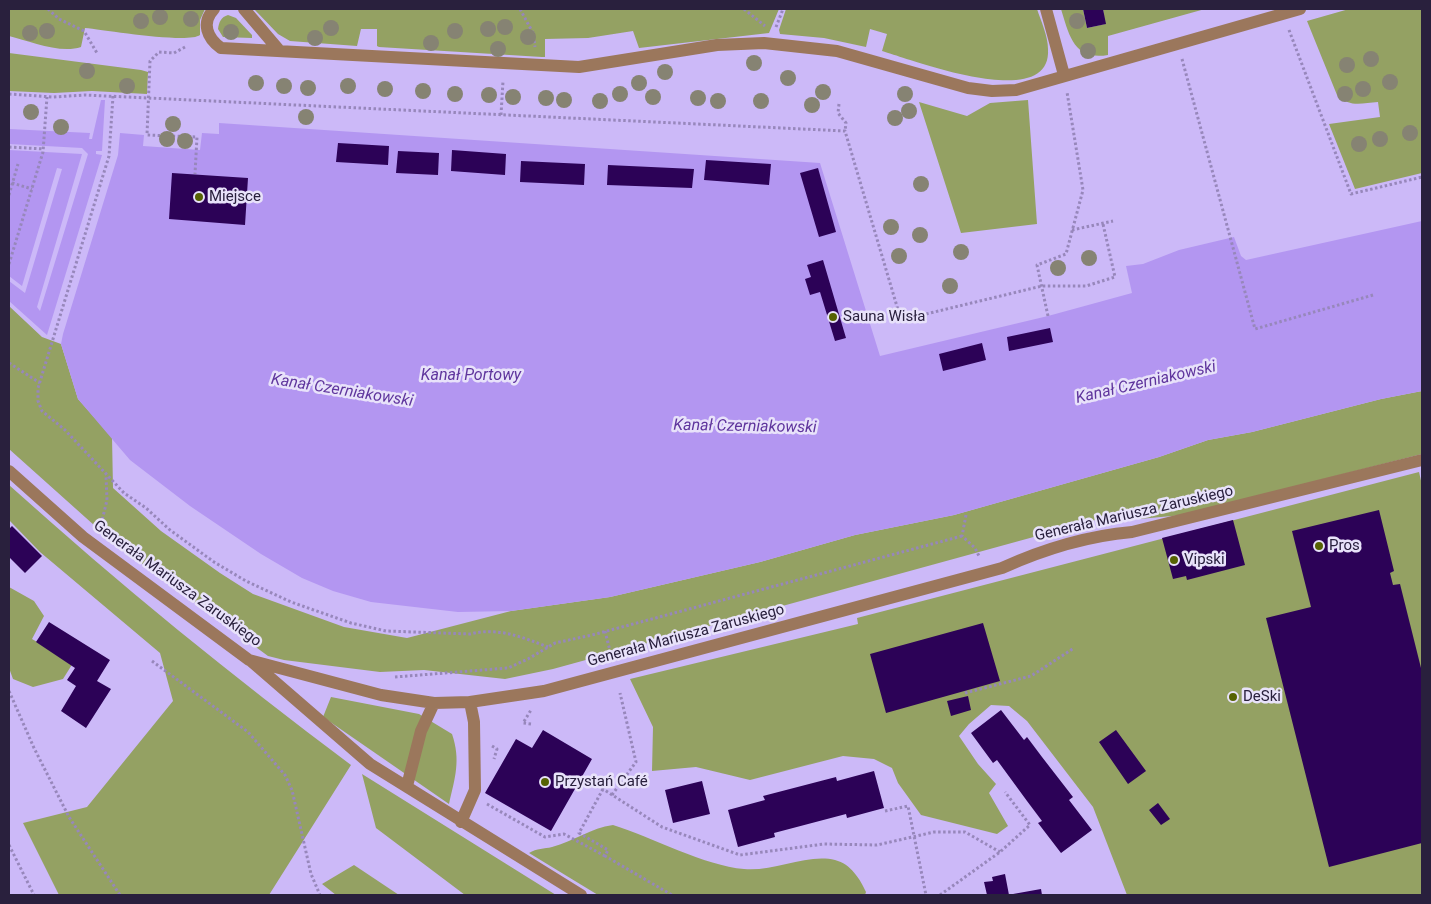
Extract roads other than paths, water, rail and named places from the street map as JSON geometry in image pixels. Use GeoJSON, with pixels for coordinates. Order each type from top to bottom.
{"type":"FeatureCollection","features":[{"type":"Feature","properties":{"kind":"lane"},"geometry":{"type":"LineString","coordinates":[[214,9],[206,22],[207,30],[210,39],[221,48],[278,49],[537,66],[579,67],[717,46],[764,43],[837,51],[968,88],[992,91],[1016,90],[1300,9]]}},
{"type":"Feature","properties":{"kind":"lane"},"geometry":{"type":"LineString","coordinates":[[244,9],[278,49]]}},
{"type":"Feature","properties":{"kind":"lane"},"geometry":{"type":"LineString","coordinates":[[1046,9],[1064,75]]}},
{"type":"Feature","properties":{"kind":"lane","name":"Generała Mariusza Zaruskiego"},"geometry":{"type":"LineString","coordinates":[[9,471],[95,546],[249,660],[381,695],[434,703],[470,702],[544,690],[1002,568],[1037,552],[1101,535],[1132,532],[1422,460]]}},
{"type":"Feature","properties":{"kind":"lane"},"geometry":{"type":"LineString","coordinates":[[249,660],[370,764],[581,895]]}},
{"type":"Feature","properties":{"kind":"lane"},"geometry":{"type":"LineString","coordinates":[[461,822],[476,790],[474,722],[470,702]]}},
{"type":"Feature","properties":{"kind":"lane"},"geometry":{"type":"LineString","coordinates":[[407,786],[421,731],[434,703]]}},
{"type":"Feature","properties":{"kind":"water"},"geometry":{"type":"Polygon","coordinates":[[[101,100],[105,100],[102,151],[96,151],[96,154],[102,155],[47,335],[9,301],[9,281],[25,293],[62,169],[57,168],[22,286],[9,276],[9,150],[82,154],[37,307],[40,311],[88,154],[82,148],[9,144],[9,129],[90,133],[89,139],[92,139],[101,100]]]}},
{"type":"Feature","properties":{"kind":"water","name":"Kanał Portowy"},"geometry":{"type":"Polygon","coordinates":[[[219,123],[820,163],[880,356],[1048,316],[1132,293],[1126,266],[1143,264],[1179,250],[1234,237],[1241,256],[1246,260],[1422,221],[1422,391],[1381,399],[1252,432],[1208,440],[1159,457],[954,515],[855,535],[760,562],[610,597],[511,611],[458,612],[371,602],[333,591],[302,578],[261,554],[190,506],[130,460],[78,399],[61,344],[118,155],[120,133],[144,135],[143,146],[200,150],[202,133],[219,134],[219,123]]]}},
{"type":"Feature","properties":{"kind":"place","name":"Miejsce"},"geometry":{"type":"Point","coordinates":[199,197]}},
{"type":"Feature","properties":{"kind":"place","name":"Sauna Wisła"},"geometry":{"type":"Point","coordinates":[833,317]}},
{"type":"Feature","properties":{"kind":"place","name":"Pros"},"geometry":{"type":"Point","coordinates":[1319,546]}},
{"type":"Feature","properties":{"kind":"place","name":"Vipski"},"geometry":{"type":"Point","coordinates":[1174,560]}},
{"type":"Feature","properties":{"kind":"place","name":"DeSki"},"geometry":{"type":"Point","coordinates":[1233,697]}},
{"type":"Feature","properties":{"kind":"place","name":"Przystań Café"},"geometry":{"type":"Point","coordinates":[545,782]}},
{"type":"Feature","properties":{"kind":"water label","name":"Kanał Czerniakowski"},"geometry":{"type":"Point","coordinates":[1146,383]}},
{"type":"Feature","properties":{"kind":"water label","name":"Kanał Czerniakowski"},"geometry":{"type":"Point","coordinates":[342,391]}},
{"type":"Feature","properties":{"kind":"water label","name":"Kanał Czerniakowski"},"geometry":{"type":"Point","coordinates":[745,427]}}]}
